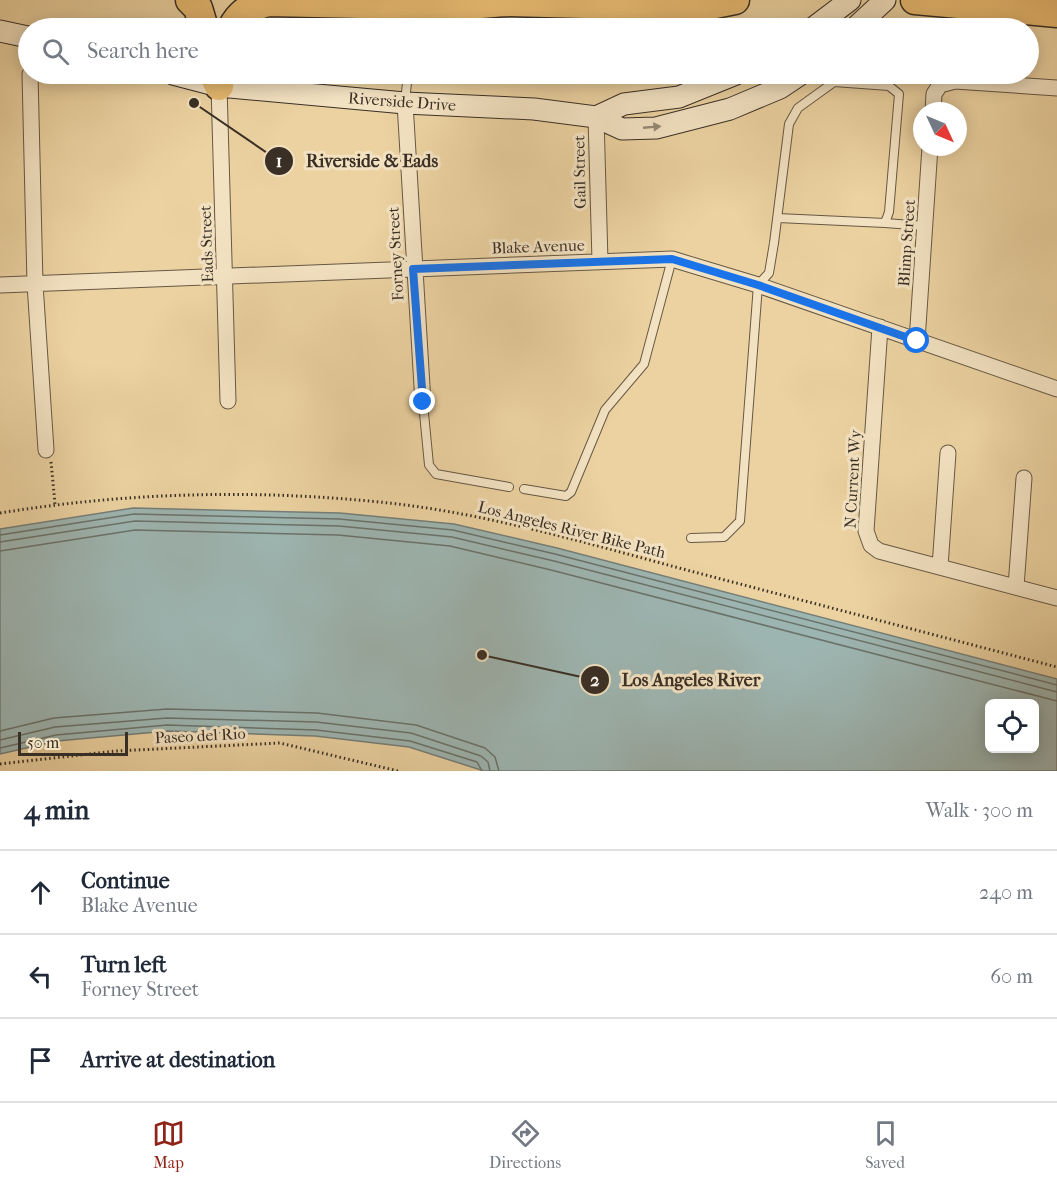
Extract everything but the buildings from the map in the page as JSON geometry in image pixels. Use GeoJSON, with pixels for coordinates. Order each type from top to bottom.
{"type":"FeatureCollection","features":[{"type":"Feature","properties":{"kind":"highway"},"geometry":{"type":"LineString","coordinates":[[190,0],[191,18]]}},
{"type":"Feature","properties":{"kind":"highway"},"geometry":{"type":"LineString","coordinates":[[190,0],[198,8],[201,18]]}},
{"type":"Feature","properties":{"kind":"highway"},"geometry":{"type":"LineString","coordinates":[[239,18],[252,6],[268,2],[456,6],[505,2],[700,7],[735,0]]}},
{"type":"Feature","properties":{"kind":"highway"},"geometry":{"type":"LineString","coordinates":[[916,0],[1057,13]]}},
{"type":"Feature","properties":{"kind":"main road"},"geometry":{"type":"LineString","coordinates":[[826,18],[850,0]]}},
{"type":"Feature","properties":{"kind":"main road"},"geometry":{"type":"LineString","coordinates":[[866,18],[885,0]]}},
{"type":"Feature","properties":{"kind":"main road"},"geometry":{"type":"LineString","coordinates":[[0,31],[18,35]]}},
{"type":"Feature","properties":{"kind":"main road","name":"Riverside Drive"},"geometry":{"type":"LineString","coordinates":[[264,84],[405,103],[534,108],[596,117],[622,129],[656,128],[730,109],[786,84]]}},
{"type":"Feature","properties":{"kind":"main road"},"geometry":{"type":"LineString","coordinates":[[596,117],[624,104],[679,96],[710,84]]}},
{"type":"Feature","properties":{"kind":"street"},"geometry":{"type":"LineString","coordinates":[[30,84],[35,284],[46,450]]}},
{"type":"Feature","properties":{"kind":"street","name":"Eads Street"},"geometry":{"type":"LineString","coordinates":[[219,84],[228,401]]}},
{"type":"Feature","properties":{"kind":"street"},"geometry":{"type":"LineString","coordinates":[[934,102],[934,94],[940,85],[944,84]]}},
{"type":"Feature","properties":{"kind":"street"},"geometry":{"type":"LineString","coordinates":[[999,84],[1057,88]]}},
{"type":"Feature","properties":{"kind":"street","name":"Forney Street"},"geometry":{"type":"LineString","coordinates":[[405,103],[413,269],[423,402]]}},
{"type":"Feature","properties":{"kind":"street","name":"Gail Street"},"geometry":{"type":"LineString","coordinates":[[596,117],[600,261]]}},
{"type":"Feature","properties":{"kind":"street","name":"Blimp Street"},"geometry":{"type":"LineString","coordinates":[[917,341],[929,156]]}},
{"type":"Feature","properties":{"kind":"street","name":"Blake Avenue"},"geometry":{"type":"LineString","coordinates":[[0,285],[672,259],[758,285],[1057,389]]}},
{"type":"Feature","properties":{"kind":"street","name":"N Current Wy"},"geometry":{"type":"LineString","coordinates":[[880,327],[867,538],[879,551],[1057,598]]}},
{"type":"Feature","properties":{"kind":"street"},"geometry":{"type":"LineString","coordinates":[[940,567],[948,453]]}},
{"type":"Feature","properties":{"kind":"street"},"geometry":{"type":"LineString","coordinates":[[1016,587],[1024,478]]}},
{"type":"Feature","properties":{"kind":"lane"},"geometry":{"type":"LineString","coordinates":[[405,103],[407,84]]}},
{"type":"Feature","properties":{"kind":"lane"},"geometry":{"type":"LineString","coordinates":[[691,538],[724,537],[740,521],[758,285],[769,273],[789,124],[798,108],[831,84]]}},
{"type":"Feature","properties":{"kind":"lane"},"geometry":{"type":"LineString","coordinates":[[862,84],[889,86],[899,94],[889,213],[885,223]]}},
{"type":"Feature","properties":{"kind":"lane"},"geometry":{"type":"LineString","coordinates":[[778,218],[925,226]]}},
{"type":"Feature","properties":{"kind":"lane"},"geometry":{"type":"LineString","coordinates":[[524,489],[566,495],[571,492],[605,410],[644,364],[672,259]]}},
{"type":"Feature","properties":{"kind":"lane"},"geometry":{"type":"LineString","coordinates":[[423,402],[429,465],[436,474],[508,488]]}},
{"type":"Feature","properties":{"kind":"path"},"geometry":{"type":"LineString","coordinates":[[46,450],[53,456],[50,465],[55,480],[55,504]]}},
{"type":"Feature","properties":{"kind":"path","name":"Los Angeles River Bike Path"},"geometry":{"type":"LineString","coordinates":[[0,513],[55,504],[148,495],[233,493],[392,504],[509,523],[1057,667]]}},
{"type":"Feature","properties":{"kind":"path","name":"Paseo del Rio"},"geometry":{"type":"LineString","coordinates":[[0,764],[116,750],[280,743],[398,771]]}},
{"type":"Feature","properties":{"kind":"water"},"geometry":{"type":"Polygon","coordinates":[[[133,508],[340,513],[454,524],[557,548],[1057,679],[1057,771],[484,771],[409,747],[315,736],[168,731],[57,741],[0,754],[0,529],[133,508]]]}},
{"type":"Feature","properties":{"kind":"place","name":"Riverside & Eads"},"geometry":{"type":"Point","coordinates":[194,103]}},
{"type":"Feature","properties":{"kind":"place","name":"Los Angeles River"},"geometry":{"type":"Point","coordinates":[482,655]}},
{"type":"Feature","properties":{"kind":"route"},"geometry":{"type":"LineString","coordinates":[[423,402],[413,269],[672,259],[758,285],[917,341]]}}]}
